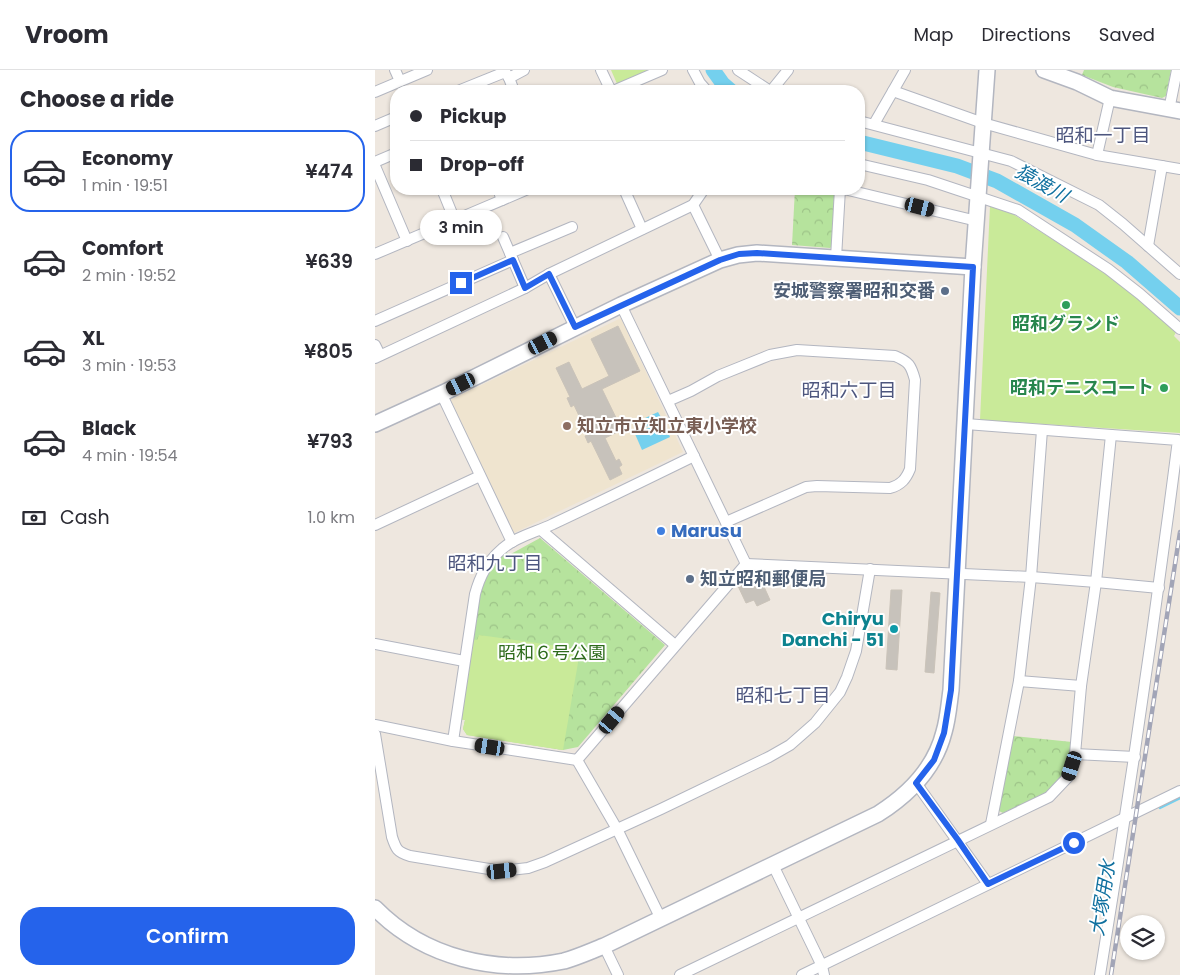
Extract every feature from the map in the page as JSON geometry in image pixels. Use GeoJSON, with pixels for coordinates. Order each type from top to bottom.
{"type":"FeatureCollection","features":[{"type":"Feature","properties":{"kind":"street"},"geometry":{"type":"LineString","coordinates":[[395,70],[399,81]]}},
{"type":"Feature","properties":{"kind":"street"},"geometry":{"type":"LineString","coordinates":[[390,85],[427,70]]}},
{"type":"Feature","properties":{"kind":"street"},"geometry":{"type":"LineString","coordinates":[[474,85],[506,73],[524,70]]}},
{"type":"Feature","properties":{"kind":"street"},"geometry":{"type":"LineString","coordinates":[[601,70],[609,85]]}},
{"type":"Feature","properties":{"kind":"street"},"geometry":{"type":"LineString","coordinates":[[626,85],[662,70]]}},
{"type":"Feature","properties":{"kind":"street"},"geometry":{"type":"LineString","coordinates":[[686,70],[695,85]]}},
{"type":"Feature","properties":{"kind":"street"},"geometry":{"type":"LineString","coordinates":[[693,70],[702,85]]}},
{"type":"Feature","properties":{"kind":"street"},"geometry":{"type":"LineString","coordinates":[[738,70],[747,74],[761,85]]}},
{"type":"Feature","properties":{"kind":"street"},"geometry":{"type":"LineString","coordinates":[[774,85],[788,70]]}},
{"type":"Feature","properties":{"kind":"street"},"geometry":{"type":"LineString","coordinates":[[875,124],[905,70]]}},
{"type":"Feature","properties":{"kind":"street"},"geometry":{"type":"LineString","coordinates":[[375,908],[402,931],[429,948],[454,958],[501,972],[565,961],[603,946],[878,814],[898,801],[916,783],[934,760],[944,733],[951,690],[973,267],[987,70]]}},
{"type":"Feature","properties":{"kind":"street"},"geometry":{"type":"LineString","coordinates":[[1044,70],[1077,82],[1110,98],[1175,110],[1177,70]]}},
{"type":"Feature","properties":{"kind":"street"},"geometry":{"type":"LineString","coordinates":[[506,73],[511,85]]}},
{"type":"Feature","properties":{"kind":"street"},"geometry":{"type":"LineString","coordinates":[[375,92],[390,85]]}},
{"type":"Feature","properties":{"kind":"street"},"geometry":{"type":"LineString","coordinates":[[893,91],[983,123],[1097,155],[1180,169]]}},
{"type":"Feature","properties":{"kind":"street"},"geometry":{"type":"LineString","coordinates":[[1097,155],[1110,98]]}},
{"type":"Feature","properties":{"kind":"street"},"geometry":{"type":"LineString","coordinates":[[375,126],[390,120]]}},
{"type":"Feature","properties":{"kind":"street"},"geometry":{"type":"LineString","coordinates":[[865,122],[981,155],[1011,161],[1099,205],[1180,274]]}},
{"type":"Feature","properties":{"kind":"street"},"geometry":{"type":"LineString","coordinates":[[375,162],[390,156]]}},
{"type":"Feature","properties":{"kind":"street"},"geometry":{"type":"LineString","coordinates":[[865,165],[979,194],[1018,210],[1108,269],[1180,329]]}},
{"type":"Feature","properties":{"kind":"street"},"geometry":{"type":"LineString","coordinates":[[375,166],[407,241]]}},
{"type":"Feature","properties":{"kind":"street"},"geometry":{"type":"LineString","coordinates":[[1148,246],[1162,166]]}},
{"type":"Feature","properties":{"kind":"street"},"geometry":{"type":"LineString","coordinates":[[865,194],[977,221]]}},
{"type":"Feature","properties":{"kind":"street"},"geometry":{"type":"LineString","coordinates":[[444,195],[455,221]]}},
{"type":"Feature","properties":{"kind":"street"},"geometry":{"type":"LineString","coordinates":[[500,195],[502,200]]}},
{"type":"Feature","properties":{"kind":"street"},"geometry":{"type":"LineString","coordinates":[[375,254],[514,195]]}},
{"type":"Feature","properties":{"kind":"street"},"geometry":{"type":"LineString","coordinates":[[627,195],[642,229]]}},
{"type":"Feature","properties":{"kind":"street"},"geometry":{"type":"LineString","coordinates":[[375,345],[377,356],[525,288],[549,274],[693,205],[700,195]]}},
{"type":"Feature","properties":{"kind":"street"},"geometry":{"type":"LineString","coordinates":[[836,258],[841,195]]}},
{"type":"Feature","properties":{"kind":"street"},"geometry":{"type":"LineString","coordinates":[[693,205],[720,260]]}},
{"type":"Feature","properties":{"kind":"street"},"geometry":{"type":"LineString","coordinates":[[375,321],[572,227]]}},
{"type":"Feature","properties":{"kind":"street"},"geometry":{"type":"LineString","coordinates":[[503,237],[525,288]]}},
{"type":"Feature","properties":{"kind":"street"},"geometry":{"type":"LineString","coordinates":[[375,424],[621,305],[720,260],[739,254],[757,253],[973,267]]}},
{"type":"Feature","properties":{"kind":"street"},"geometry":{"type":"LineString","coordinates":[[549,274],[575,327]]}},
{"type":"Feature","properties":{"kind":"street"},"geometry":{"type":"LineString","coordinates":[[621,305],[746,564]]}},
{"type":"Feature","properties":{"kind":"street"},"geometry":{"type":"LineString","coordinates":[[667,401],[751,361],[771,354],[797,350],[895,356],[906,361],[912,369],[915,380],[910,469],[899,485],[891,488],[806,487],[726,522]]}},
{"type":"Feature","properties":{"kind":"street"},"geometry":{"type":"LineString","coordinates":[[441,393],[512,542]]}},
{"type":"Feature","properties":{"kind":"street"},"geometry":{"type":"LineString","coordinates":[[966,424],[1178,440],[1135,757],[1100,975]]}},
{"type":"Feature","properties":{"kind":"street"},"geometry":{"type":"LineString","coordinates":[[991,824],[1019,681],[1031,578],[1042,430]]}},
{"type":"Feature","properties":{"kind":"street"},"geometry":{"type":"LineString","coordinates":[[680,975],[1049,797],[1068,777],[1075,754],[1081,686],[1096,582],[1111,435]]}},
{"type":"Feature","properties":{"kind":"street"},"geometry":{"type":"LineString","coordinates":[[453,741],[475,594],[481,576],[492,558],[512,542],[541,530],[694,456]]}},
{"type":"Feature","properties":{"kind":"street"},"geometry":{"type":"LineString","coordinates":[[375,524],[480,476]]}},
{"type":"Feature","properties":{"kind":"street"},"geometry":{"type":"LineString","coordinates":[[541,530],[675,645]]}},
{"type":"Feature","properties":{"kind":"street"},"geometry":{"type":"LineString","coordinates":[[746,564],[1031,578],[1159,588]]}},
{"type":"Feature","properties":{"kind":"street"},"geometry":{"type":"LineString","coordinates":[[577,760],[746,564]]}},
{"type":"Feature","properties":{"kind":"street"},"geometry":{"type":"LineString","coordinates":[[375,734],[395,848],[402,853],[449,863],[496,870],[528,868],[617,829],[769,757],[790,745],[815,723],[840,692],[856,651],[870,569]]}},
{"type":"Feature","properties":{"kind":"street"},"geometry":{"type":"LineString","coordinates":[[375,644],[465,661]]}},
{"type":"Feature","properties":{"kind":"street"},"geometry":{"type":"LineString","coordinates":[[1019,681],[1081,686]]}},
{"type":"Feature","properties":{"kind":"street"},"geometry":{"type":"LineString","coordinates":[[375,725],[453,741],[577,760]]}},
{"type":"Feature","properties":{"kind":"street"},"geometry":{"type":"LineString","coordinates":[[1075,754],[1135,757]]}},
{"type":"Feature","properties":{"kind":"street"},"geometry":{"type":"LineString","coordinates":[[577,760],[617,829],[660,917]]}},
{"type":"Feature","properties":{"kind":"street"},"geometry":{"type":"LineString","coordinates":[[916,783],[988,884]]}},
{"type":"Feature","properties":{"kind":"street"},"geometry":{"type":"LineString","coordinates":[[802,975],[823,970],[988,884],[1180,791]]}},
{"type":"Feature","properties":{"kind":"street"},"geometry":{"type":"LineString","coordinates":[[773,865],[823,970]]}},
{"type":"Feature","properties":{"kind":"street"},"geometry":{"type":"LineString","coordinates":[[603,946],[618,975]]}},
{"type":"Feature","properties":{"kind":"shaded area","name":"知立市立知立東小学校"},"geometry":{"type":"Polygon","coordinates":[[[621,318],[683,452],[514,533],[450,400],[621,318]]]}},
{"type":"Feature","properties":{"kind":"green space"},"geometry":{"type":"Polygon","coordinates":[[[611,70],[654,70],[620,85],[618,85],[611,70]]]}},
{"type":"Feature","properties":{"kind":"green space"},"geometry":{"type":"Polygon","coordinates":[[[1084,70],[1171,70],[1166,96],[1162,98],[1113,87],[1082,75],[1084,70]]]}},
{"type":"Feature","properties":{"kind":"green space"},"geometry":{"type":"Polygon","coordinates":[[[795,195],[836,195],[833,246],[830,248],[792,245],[795,195]]]}},
{"type":"Feature","properties":{"kind":"green space","name":"昭和グランド"},"geometry":{"type":"Polygon","coordinates":[[[997,204],[1117,280],[1177,330],[1174,336],[1180,342],[1180,433],[980,420],[990,206],[997,204]]]}},
{"type":"Feature","properties":{"kind":"green space","name":"昭和６号公園"},"geometry":{"type":"Polygon","coordinates":[[[540,538],[665,645],[578,747],[563,750],[467,735],[463,729],[465,720],[459,719],[478,596],[485,576],[505,551],[509,555],[540,538]]]}},
{"type":"Feature","properties":{"kind":"green space"},"geometry":{"type":"Polygon","coordinates":[[[479,635],[573,648],[579,657],[563,750],[467,735],[463,729],[465,720],[459,719],[472,639],[477,640],[479,635]]]}},
{"type":"Feature","properties":{"kind":"green space"},"geometry":{"type":"Polygon","coordinates":[[[1013,736],[1072,742],[1071,754],[1066,773],[1054,787],[1038,797],[1003,813],[997,810],[1013,736]]]}},
{"type":"Feature","properties":{"kind":"water"},"geometry":{"type":"Polygon","coordinates":[[[658,412],[662,419],[646,427],[643,419],[658,412]]]}},
{"type":"Feature","properties":{"kind":"water"},"geometry":{"type":"Polygon","coordinates":[[[663,421],[670,437],[642,450],[635,434],[663,421]]]}},
{"type":"Feature","properties":{"kind":"building"},"geometry":{"type":"Polygon","coordinates":[[[618,326],[640,371],[602,389],[622,430],[605,438],[616,461],[619,459],[622,465],[619,467],[622,474],[610,480],[591,441],[588,443],[585,436],[588,435],[574,405],[571,407],[567,398],[570,397],[556,368],[569,362],[582,389],[609,376],[591,339],[618,326]]]}},
{"type":"Feature","properties":{"kind":"building"},"geometry":{"type":"Polygon","coordinates":[[[749,578],[750,581],[753,580],[755,583],[761,580],[770,600],[757,606],[754,600],[746,603],[738,586],[744,584],[742,581],[749,578]]]}},
{"type":"Feature","properties":{"kind":"building","name":"Chiryu Danchi - 51"},"geometry":{"type":"Polygon","coordinates":[[[891,590],[902,590],[897,670],[886,669],[891,590]]]}},
{"type":"Feature","properties":{"kind":"building"},"geometry":{"type":"Polygon","coordinates":[[[931,592],[940,593],[934,673],[925,672],[931,592]]]}},
{"type":"Feature","properties":{"kind":"waterway","name":"猿渡川"},"geometry":{"type":"LineString","coordinates":[[713,70],[724,85]]}},
{"type":"Feature","properties":{"kind":"waterway","name":"猿渡川"},"geometry":{"type":"LineString","coordinates":[[865,143],[957,166],[997,181],[1075,225],[1127,262],[1180,308]]}},
{"type":"Feature","properties":{"kind":"waterway","name":"大塚用水"},"geometry":{"type":"LineString","coordinates":[[1160,808],[1180,798]]}},
{"type":"Feature","properties":{"kind":"railway"},"geometry":{"type":"LineString","coordinates":[[1111,975],[1180,532]]}},
{"type":"Feature","properties":{"kind":"place","name":"安城警察署昭和交番"},"geometry":{"type":"Point","coordinates":[945,291]}},
{"type":"Feature","properties":{"kind":"place","name":"昭和グランド"},"geometry":{"type":"Point","coordinates":[1066,305]}},
{"type":"Feature","properties":{"kind":"place","name":"昭和テニスコート"},"geometry":{"type":"Point","coordinates":[1164,388]}},
{"type":"Feature","properties":{"kind":"place","name":"知立市立知立東小学校"},"geometry":{"type":"Point","coordinates":[567,426]}},
{"type":"Feature","properties":{"kind":"place","name":"Marusu"},"geometry":{"type":"Point","coordinates":[661,531]}},
{"type":"Feature","properties":{"kind":"place","name":"知立昭和郵便局"},"geometry":{"type":"Point","coordinates":[690,579]}},
{"type":"Feature","properties":{"kind":"place","name":"Chiryu Danchi - 51"},"geometry":{"type":"Point","coordinates":[894,629]}},
{"type":"Feature","properties":{"kind":"district","name":"昭和一丁目"},"geometry":{"type":"Point","coordinates":[1103,135]}},
{"type":"Feature","properties":{"kind":"district","name":"昭和六丁目"},"geometry":{"type":"Point","coordinates":[849,390]}},
{"type":"Feature","properties":{"kind":"district","name":"昭和九丁目"},"geometry":{"type":"Point","coordinates":[495,563]}},
{"type":"Feature","properties":{"kind":"district","name":"昭和七丁目"},"geometry":{"type":"Point","coordinates":[783,695]}},
{"type":"Feature","properties":{"kind":"route"},"geometry":{"type":"LineString","coordinates":[[461,283],[513,260],[525,288],[549,274],[575,327],[720,260],[739,254],[757,253],[973,267],[951,690],[944,733],[934,760],[916,783],[988,884],[1074,843]]}}]}
